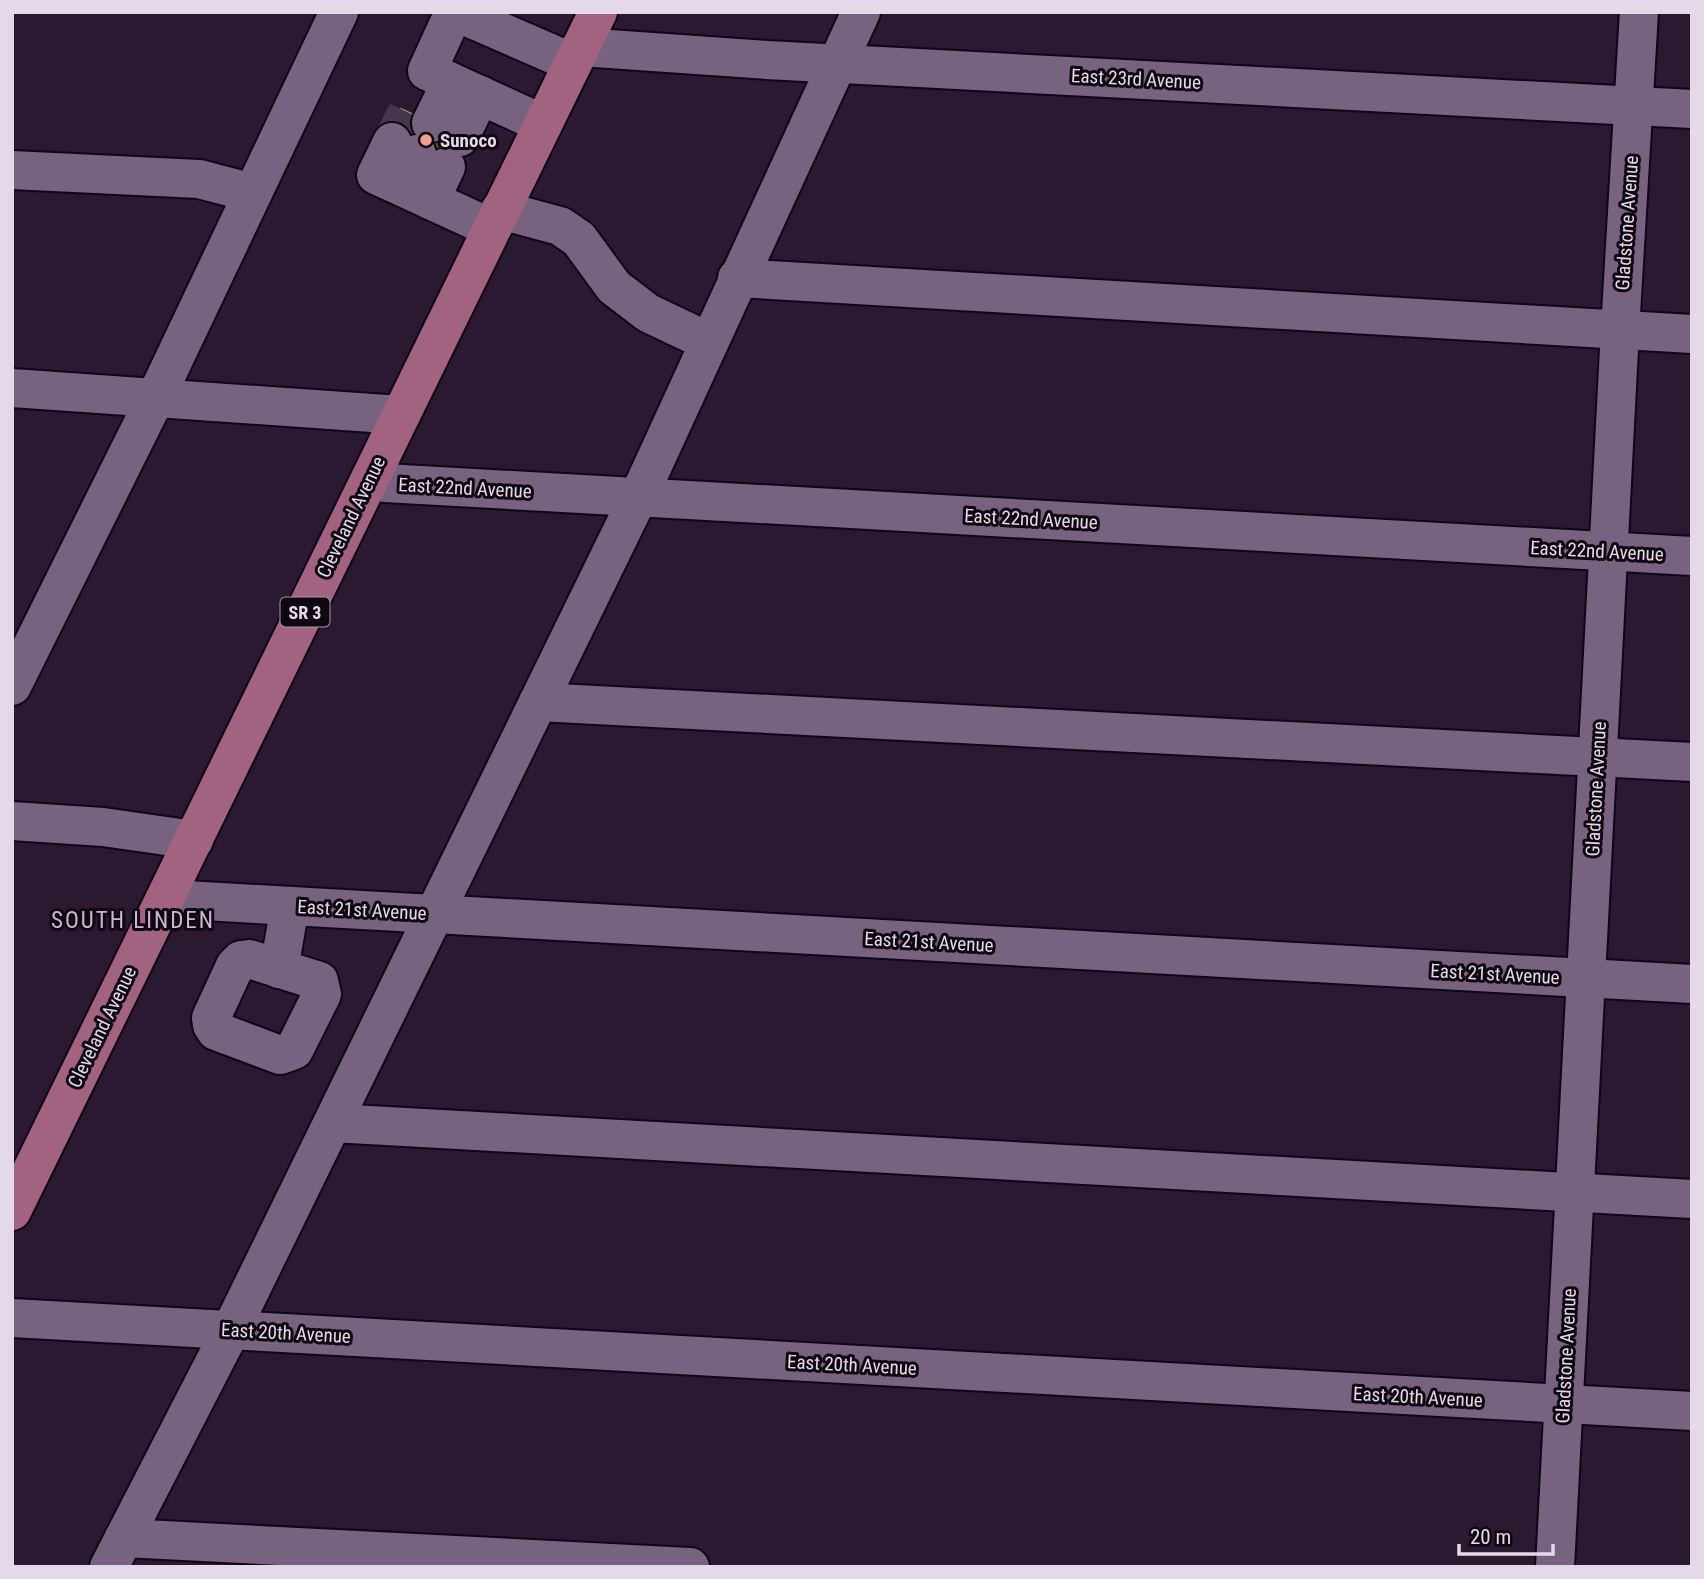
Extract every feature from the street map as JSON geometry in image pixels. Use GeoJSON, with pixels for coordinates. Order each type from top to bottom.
{"type":"FeatureCollection","features":[{"type":"Feature","properties":{"kind":"main road","name":"Cleveland Avenue"},"geometry":{"type":"LineString","coordinates":[[12,1211],[598,12]]}},
{"type":"Feature","properties":{"kind":"street"},"geometry":{"type":"LineString","coordinates":[[12,686],[26,625],[156,397],[339,12]]}},
{"type":"Feature","properties":{"kind":"street"},"geometry":{"type":"LineString","coordinates":[[423,153],[452,83],[455,12]]}},
{"type":"Feature","properties":{"kind":"street","name":"East 23rd Avenue"},"geometry":{"type":"LineString","coordinates":[[455,12],[577,55],[835,63],[1692,109]]}},
{"type":"Feature","properties":{"kind":"street"},"geometry":{"type":"LineString","coordinates":[[691,1567],[117,1552],[231,1330],[638,498],[860,12]]}},
{"type":"Feature","properties":{"kind":"street","name":"Gladstone Avenue"},"geometry":{"type":"LineString","coordinates":[[1555,1567],[1639,12]]}},
{"type":"Feature","properties":{"kind":"street"},"geometry":{"type":"LineString","coordinates":[[452,83],[543,124]]}},
{"type":"Feature","properties":{"kind":"street"},"geometry":{"type":"LineString","coordinates":[[423,153],[452,83]]}},
{"type":"Feature","properties":{"kind":"street"},"geometry":{"type":"LineString","coordinates":[[423,153],[496,219],[560,226],[579,239],[614,287],[648,313],[709,342]]}},
{"type":"Feature","properties":{"kind":"street"},"geometry":{"type":"LineString","coordinates":[[12,170],[199,179],[253,193]]}},
{"type":"Feature","properties":{"kind":"street"},"geometry":{"type":"LineString","coordinates":[[737,278],[1692,334]]}},
{"type":"Feature","properties":{"kind":"street"},"geometry":{"type":"LineString","coordinates":[[12,388],[401,415]]}},
{"type":"Feature","properties":{"kind":"street","name":"East 22nd Avenue"},"geometry":{"type":"LineString","coordinates":[[370,479],[385,483],[638,498],[1692,556]]}},
{"type":"Feature","properties":{"kind":"street"},"geometry":{"type":"LineString","coordinates":[[538,702],[1692,762]]}},
{"type":"Feature","properties":{"kind":"street"},"geometry":{"type":"LineString","coordinates":[[12,821],[103,827],[194,840]]}},
{"type":"Feature","properties":{"kind":"street","name":"East 21st Avenue"},"geometry":{"type":"LineString","coordinates":[[166,897],[435,915],[1692,984]]}},
{"type":"Feature","properties":{"kind":"street"},"geometry":{"type":"LineString","coordinates":[[279,969],[290,906]]}},
{"type":"Feature","properties":{"kind":"street"},"geometry":{"type":"LineString","coordinates":[[332,1124],[1692,1199]]}},
{"type":"Feature","properties":{"kind":"street","name":"East 20th Avenue"},"geometry":{"type":"LineString","coordinates":[[12,1318],[1692,1411]]}},
{"type":"Feature","properties":{"kind":"building","name":"Sunoco"},"geometry":{"type":"Polygon","coordinates":[[[401,109],[460,137],[446,167],[387,139],[401,109]]]}},
{"type":"Feature","properties":{"kind":"tunnel"},"geometry":{"type":"LineString","coordinates":[[392,142],[407,112]]}},
{"type":"Feature","properties":{"kind":"place","name":"Sunoco"},"geometry":{"type":"Point","coordinates":[426,140]}},
{"type":"Feature","properties":{"kind":"district","name":"SOUTH LINDEN"},"geometry":{"type":"Point","coordinates":[133,920]}}]}
